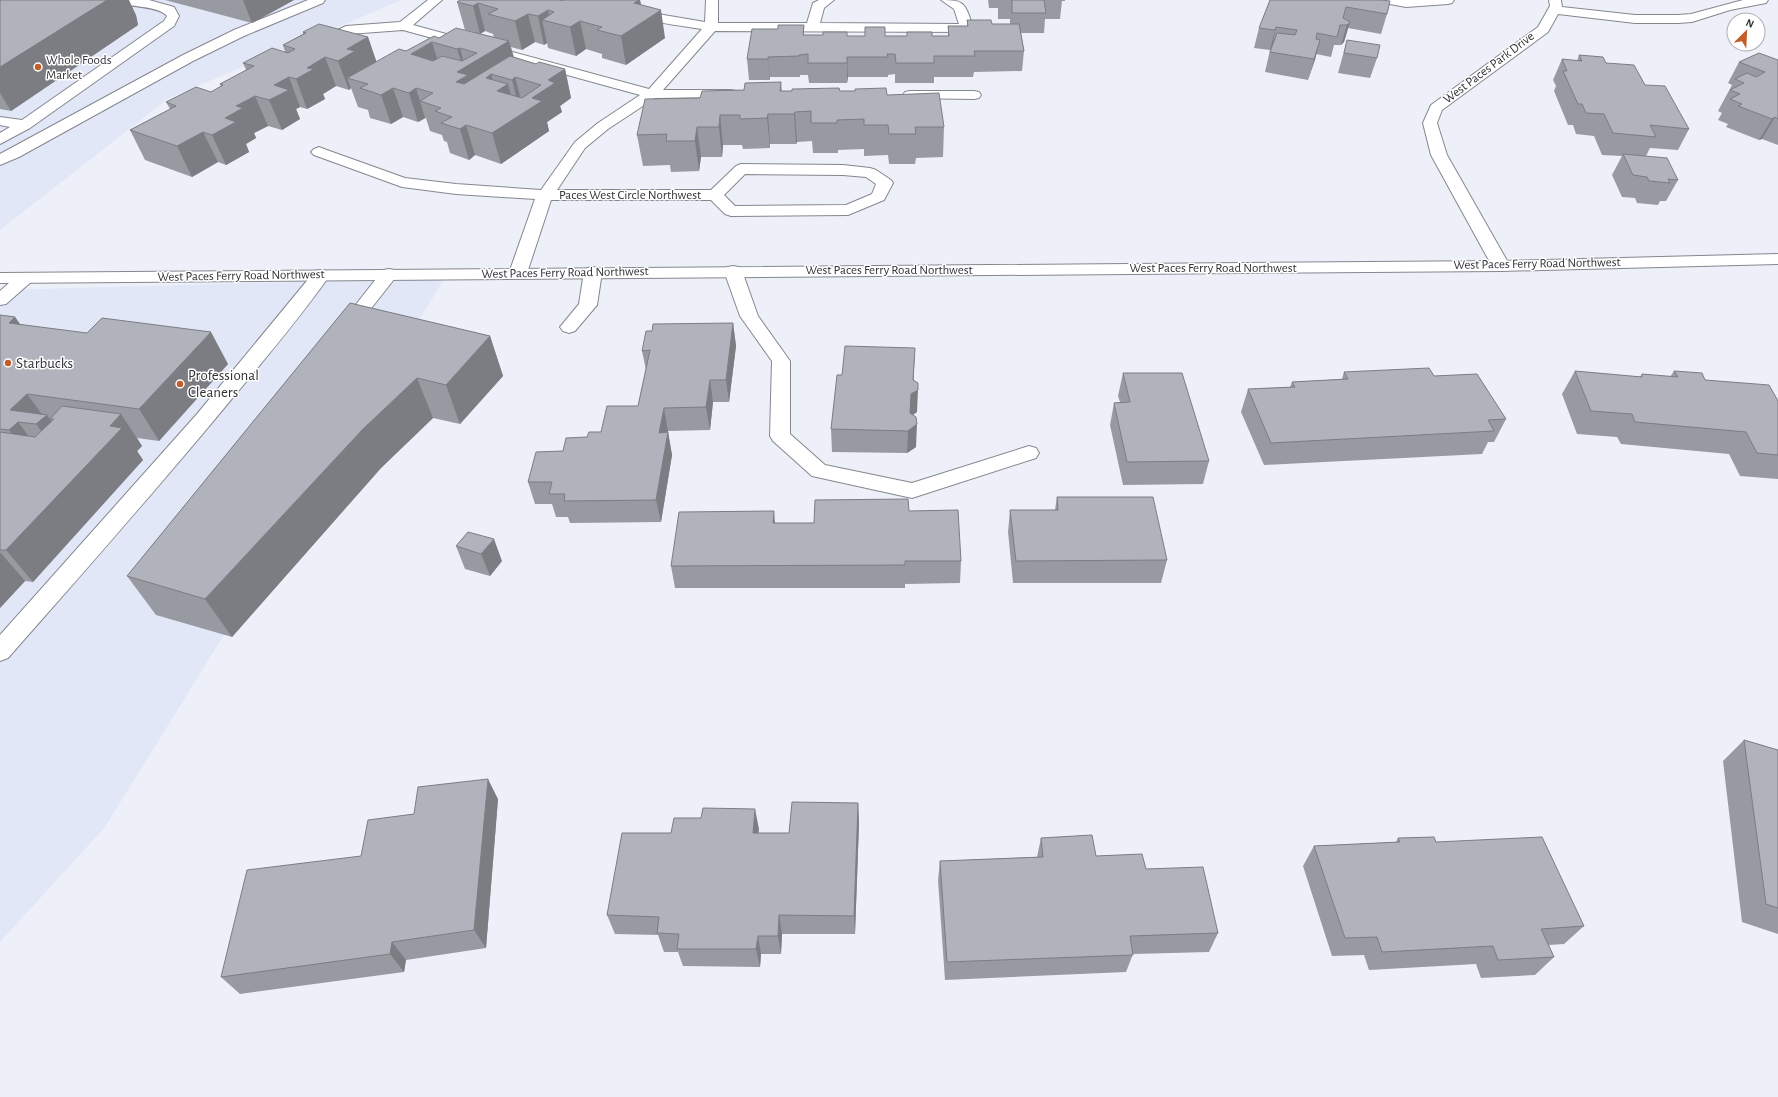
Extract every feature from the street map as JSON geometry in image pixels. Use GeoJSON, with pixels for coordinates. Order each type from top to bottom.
{"type":"FeatureCollection","features":[{"type":"Feature","properties":{"kind":"street"},"geometry":{"type":"LineString","coordinates":[[0,140],[24,125],[169,23],[173,16],[169,10],[149,4],[114,0]]}},
{"type":"Feature","properties":{"kind":"street"},"geometry":{"type":"LineString","coordinates":[[0,160],[14,154],[188,58],[239,33],[319,0]]}},
{"type":"Feature","properties":{"kind":"street"},"geometry":{"type":"LineString","coordinates":[[403,26],[436,0]]}},
{"type":"Feature","properties":{"kind":"street"},"geometry":{"type":"LineString","coordinates":[[612,0],[615,4],[643,15],[712,27],[991,28]]}},
{"type":"Feature","properties":{"kind":"street"},"geometry":{"type":"LineString","coordinates":[[518,273],[546,195],[580,145],[603,126],[652,94],[712,27],[712,0]]}},
{"type":"Feature","properties":{"kind":"street"},"geometry":{"type":"LineString","coordinates":[[813,27],[818,6],[828,0]]}},
{"type":"Feature","properties":{"kind":"street"},"geometry":{"type":"LineString","coordinates":[[947,0],[960,7],[967,28]]}},
{"type":"Feature","properties":{"kind":"street"},"geometry":{"type":"LineString","coordinates":[[1388,0],[1406,3],[1448,0]]}},
{"type":"Feature","properties":{"kind":"street"},"geometry":{"type":"LineString","coordinates":[[1554,5],[1635,19],[1678,19],[1692,18],[1727,7],[1762,0]]}},
{"type":"Feature","properties":{"kind":"street","name":"West Paces Park Drive"},"geometry":{"type":"LineString","coordinates":[[1501,266],[1439,155],[1430,124],[1436,108],[1542,29],[1554,5]]}},
{"type":"Feature","properties":{"kind":"street"},"geometry":{"type":"LineString","coordinates":[[305,52],[346,30],[403,26],[652,94],[746,94]]}},
{"type":"Feature","properties":{"kind":"street"},"geometry":{"type":"LineString","coordinates":[[896,95],[974,95]]}},
{"type":"Feature","properties":{"kind":"street"},"geometry":{"type":"LineString","coordinates":[[0,121],[24,125]]}},
{"type":"Feature","properties":{"kind":"street","name":"Paces West Circle Northwest"},"geometry":{"type":"LineString","coordinates":[[319,152],[402,182],[456,190],[546,195],[714,195],[731,211],[848,210],[878,197],[885,183],[870,173],[843,170],[741,169],[714,195]]}},
{"type":"Feature","properties":{"kind":"street","name":"West Paces Ferry Road Northwest"},"geometry":{"type":"LineString","coordinates":[[0,278],[593,272],[1501,266],[1778,259]]}},
{"type":"Feature","properties":{"kind":"street"},"geometry":{"type":"LineString","coordinates":[[733,271],[749,316],[780,361],[780,436],[819,471],[912,491],[1029,453]]}},
{"type":"Feature","properties":{"kind":"street"},"geometry":{"type":"LineString","coordinates":[[569,327],[588,305],[593,272]]}},
{"type":"Feature","properties":{"kind":"street"},"geometry":{"type":"LineString","coordinates":[[340,335],[389,274]]}},
{"type":"Feature","properties":{"kind":"street"},"geometry":{"type":"LineString","coordinates":[[0,650],[118,518],[284,323],[321,275]]}},
{"type":"Feature","properties":{"kind":"street"},"geometry":{"type":"LineString","coordinates":[[0,300],[25,278]]}},
{"type":"Feature","properties":{"kind":"shaded area"},"geometry":{"type":"Polygon","coordinates":[[[0,0],[402,0],[169,98],[0,230],[0,0]]]}},
{"type":"Feature","properties":{"kind":"shaded area"},"geometry":{"type":"Polygon","coordinates":[[[445,278],[105,827],[0,942],[0,290],[445,278]]]}},
{"type":"Feature","properties":{"kind":"building"},"geometry":{"type":"Polygon","coordinates":[[[0,0],[107,0],[0,67],[0,0]]]}},
{"type":"Feature","properties":{"kind":"building"},"geometry":{"type":"Polygon","coordinates":[[[460,0],[639,0],[634,3],[661,10],[621,36],[597,30],[602,27],[580,21],[570,27],[542,20],[554,12],[548,10],[538,16],[528,14],[515,21],[488,14],[498,9],[478,3],[473,6],[457,2],[460,0]]]}},
{"type":"Feature","properties":{"kind":"building"},"geometry":{"type":"Polygon","coordinates":[[[1012,0],[1044,0],[1046,13],[1012,13],[1012,0]]]}},
{"type":"Feature","properties":{"kind":"building"},"geometry":{"type":"Polygon","coordinates":[[[1270,0],[1390,1],[1387,14],[1346,7],[1343,18],[1350,22],[1347,25],[1340,25],[1337,37],[1317,33],[1316,39],[1320,40],[1314,59],[1270,52],[1277,33],[1295,35],[1297,30],[1276,27],[1275,30],[1259,28],[1270,0]]]}},
{"type":"Feature","properties":{"kind":"building"},"geometry":{"type":"Polygon","coordinates":[[[967,20],[991,20],[992,24],[1019,24],[1024,51],[974,51],[975,56],[934,56],[934,63],[896,63],[895,54],[887,54],[888,57],[847,57],[847,63],[808,63],[808,54],[799,56],[768,57],[768,59],[747,59],[752,29],[778,29],[778,25],[804,25],[803,35],[823,35],[823,32],[847,32],[847,36],[865,36],[865,27],[885,27],[885,36],[907,36],[907,32],[932,32],[932,36],[949,36],[948,26],[968,26],[967,20]]]}},
{"type":"Feature","properties":{"kind":"building"},"geometry":{"type":"Polygon","coordinates":[[[319,24],[368,37],[347,49],[355,51],[338,61],[325,57],[307,68],[314,69],[296,79],[289,77],[274,85],[289,90],[269,100],[255,96],[236,106],[243,108],[225,118],[236,122],[212,135],[203,132],[177,146],[130,130],[176,106],[166,102],[196,87],[211,92],[223,85],[220,84],[254,66],[243,63],[272,48],[288,53],[295,49],[283,45],[306,33],[303,32],[319,24]]]}},
{"type":"Feature","properties":{"kind":"building"},"geometry":{"type":"Polygon","coordinates":[[[456,28],[509,41],[457,72],[468,75],[456,82],[464,84],[510,56],[536,64],[539,62],[565,69],[548,80],[555,83],[532,98],[542,101],[492,133],[466,125],[460,129],[441,123],[452,117],[435,111],[441,108],[420,101],[433,93],[416,88],[409,93],[393,88],[381,95],[360,88],[368,84],[347,78],[399,49],[406,51],[434,36],[439,38],[456,28]],[[432,42],[411,54],[433,61],[442,56],[462,61],[477,53],[460,48],[457,49],[432,42]],[[491,74],[486,78],[508,84],[497,91],[522,98],[541,85],[515,77],[512,80],[491,74]]]}},
{"type":"Feature","properties":{"kind":"building"},"geometry":{"type":"Polygon","coordinates":[[[1347,40],[1380,45],[1377,58],[1344,53],[1347,40]]]}},
{"type":"Feature","properties":{"kind":"building"},"geometry":{"type":"Polygon","coordinates":[[[1759,53],[1778,60],[1778,119],[1775,117],[1772,119],[1738,106],[1742,104],[1730,99],[1740,94],[1730,90],[1744,83],[1735,79],[1747,73],[1756,77],[1765,72],[1739,62],[1759,53]]]}},
{"type":"Feature","properties":{"kind":"building"},"geometry":{"type":"Polygon","coordinates":[[[1579,55],[1603,57],[1606,63],[1634,65],[1645,85],[1665,86],[1689,129],[1650,125],[1656,137],[1613,133],[1604,114],[1586,113],[1582,104],[1578,104],[1563,71],[1567,71],[1562,59],[1582,61],[1579,55]]]}},
{"type":"Feature","properties":{"kind":"building"},"geometry":{"type":"Polygon","coordinates":[[[781,82],[780,91],[792,91],[792,89],[839,88],[840,91],[855,91],[855,89],[886,88],[887,95],[939,93],[944,127],[915,127],[916,134],[889,134],[888,125],[864,125],[864,119],[837,120],[837,123],[811,123],[811,111],[795,112],[794,114],[768,114],[767,118],[740,119],[740,115],[720,115],[719,127],[697,127],[695,141],[666,141],[667,134],[637,135],[645,99],[700,98],[702,91],[744,90],[745,83],[781,82]]]}},
{"type":"Feature","properties":{"kind":"building"},"geometry":{"type":"Polygon","coordinates":[[[1623,154],[1667,158],[1678,180],[1668,179],[1670,183],[1649,181],[1647,177],[1633,175],[1623,154]]]}},
{"type":"Feature","properties":{"kind":"building"},"geometry":{"type":"Polygon","coordinates":[[[350,303],[490,336],[446,385],[417,378],[363,429],[205,599],[127,576],[350,303]]]}},
{"type":"Feature","properties":{"kind":"building"},"geometry":{"type":"Polygon","coordinates":[[[0,315],[15,317],[9,323],[87,333],[102,318],[211,332],[139,409],[27,394],[10,410],[47,415],[36,424],[18,422],[9,430],[0,429],[0,315]]]}},
{"type":"Feature","properties":{"kind":"building"},"geometry":{"type":"Polygon","coordinates":[[[733,323],[726,380],[710,380],[706,407],[664,408],[659,433],[668,432],[656,500],[564,501],[565,494],[549,494],[552,482],[528,482],[536,452],[563,451],[566,438],[587,437],[589,432],[601,432],[607,406],[638,406],[650,350],[642,351],[646,331],[652,331],[653,324],[733,323]]]}},
{"type":"Feature","properties":{"kind":"building"},"geometry":{"type":"Polygon","coordinates":[[[845,346],[915,348],[913,380],[918,383],[918,390],[911,394],[910,413],[916,417],[917,424],[908,431],[831,429],[837,375],[842,375],[845,346]]]}},
{"type":"Feature","properties":{"kind":"building"},"geometry":{"type":"Polygon","coordinates":[[[1429,368],[1434,376],[1477,374],[1506,419],[1488,420],[1494,431],[1271,443],[1248,389],[1295,387],[1292,382],[1348,379],[1344,372],[1429,368]]]}},
{"type":"Feature","properties":{"kind":"building"},"geometry":{"type":"Polygon","coordinates":[[[1575,371],[1642,377],[1642,374],[1678,377],[1674,371],[1702,373],[1705,380],[1769,385],[1778,401],[1778,455],[1757,453],[1746,432],[1635,422],[1632,414],[1591,411],[1575,371]]]}},
{"type":"Feature","properties":{"kind":"building"},"geometry":{"type":"Polygon","coordinates":[[[1123,373],[1182,373],[1209,461],[1127,462],[1114,403],[1130,402],[1123,373]]]}},
{"type":"Feature","properties":{"kind":"building"},"geometry":{"type":"Polygon","coordinates":[[[62,406],[121,414],[110,426],[122,428],[6,550],[0,550],[0,432],[35,437],[54,419],[50,419],[62,406]]]}},
{"type":"Feature","properties":{"kind":"building"},"geometry":{"type":"Polygon","coordinates":[[[1057,497],[1153,497],[1167,560],[1016,561],[1010,510],[1058,510],[1057,497]]]}},
{"type":"Feature","properties":{"kind":"building"},"geometry":{"type":"Polygon","coordinates":[[[908,499],[909,511],[958,510],[961,561],[905,561],[905,565],[671,566],[679,512],[774,511],[773,523],[814,523],[815,500],[908,499]]]}},
{"type":"Feature","properties":{"kind":"building"},"geometry":{"type":"Polygon","coordinates":[[[468,532],[494,539],[481,554],[456,546],[468,532]]]}},
{"type":"Feature","properties":{"kind":"building"},"geometry":{"type":"Polygon","coordinates":[[[1744,740],[1778,750],[1778,908],[1766,904],[1744,740]]]}},
{"type":"Feature","properties":{"kind":"building"},"geometry":{"type":"Polygon","coordinates":[[[488,779],[474,930],[392,942],[390,954],[221,977],[247,870],[361,856],[368,820],[414,814],[418,787],[488,779]]]}},
{"type":"Feature","properties":{"kind":"building"},"geometry":{"type":"Polygon","coordinates":[[[792,802],[858,803],[854,916],[779,915],[778,936],[758,936],[756,949],[677,949],[679,934],[657,933],[659,917],[607,915],[622,833],[671,833],[674,818],[701,818],[703,808],[755,809],[753,833],[789,833],[792,802]]]}},
{"type":"Feature","properties":{"kind":"building"},"geometry":{"type":"Polygon","coordinates":[[[1092,835],[1096,856],[1142,854],[1146,869],[1203,867],[1218,933],[1130,936],[1133,955],[947,962],[940,861],[1043,857],[1041,838],[1092,835]]]}},
{"type":"Feature","properties":{"kind":"building"},"geometry":{"type":"Polygon","coordinates":[[[1434,837],[1436,842],[1542,837],[1584,926],[1541,929],[1554,957],[1498,960],[1493,946],[1382,952],[1377,937],[1345,938],[1314,846],[1400,842],[1398,838],[1434,837]]]}},
{"type":"Feature","properties":{"kind":"place","name":"Whole Foods Market"},"geometry":{"type":"Point","coordinates":[38,67]}},
{"type":"Feature","properties":{"kind":"place","name":"Starbucks"},"geometry":{"type":"Point","coordinates":[8,363]}},
{"type":"Feature","properties":{"kind":"place","name":"Professional Cleaners"},"geometry":{"type":"Point","coordinates":[180,384]}}]}
